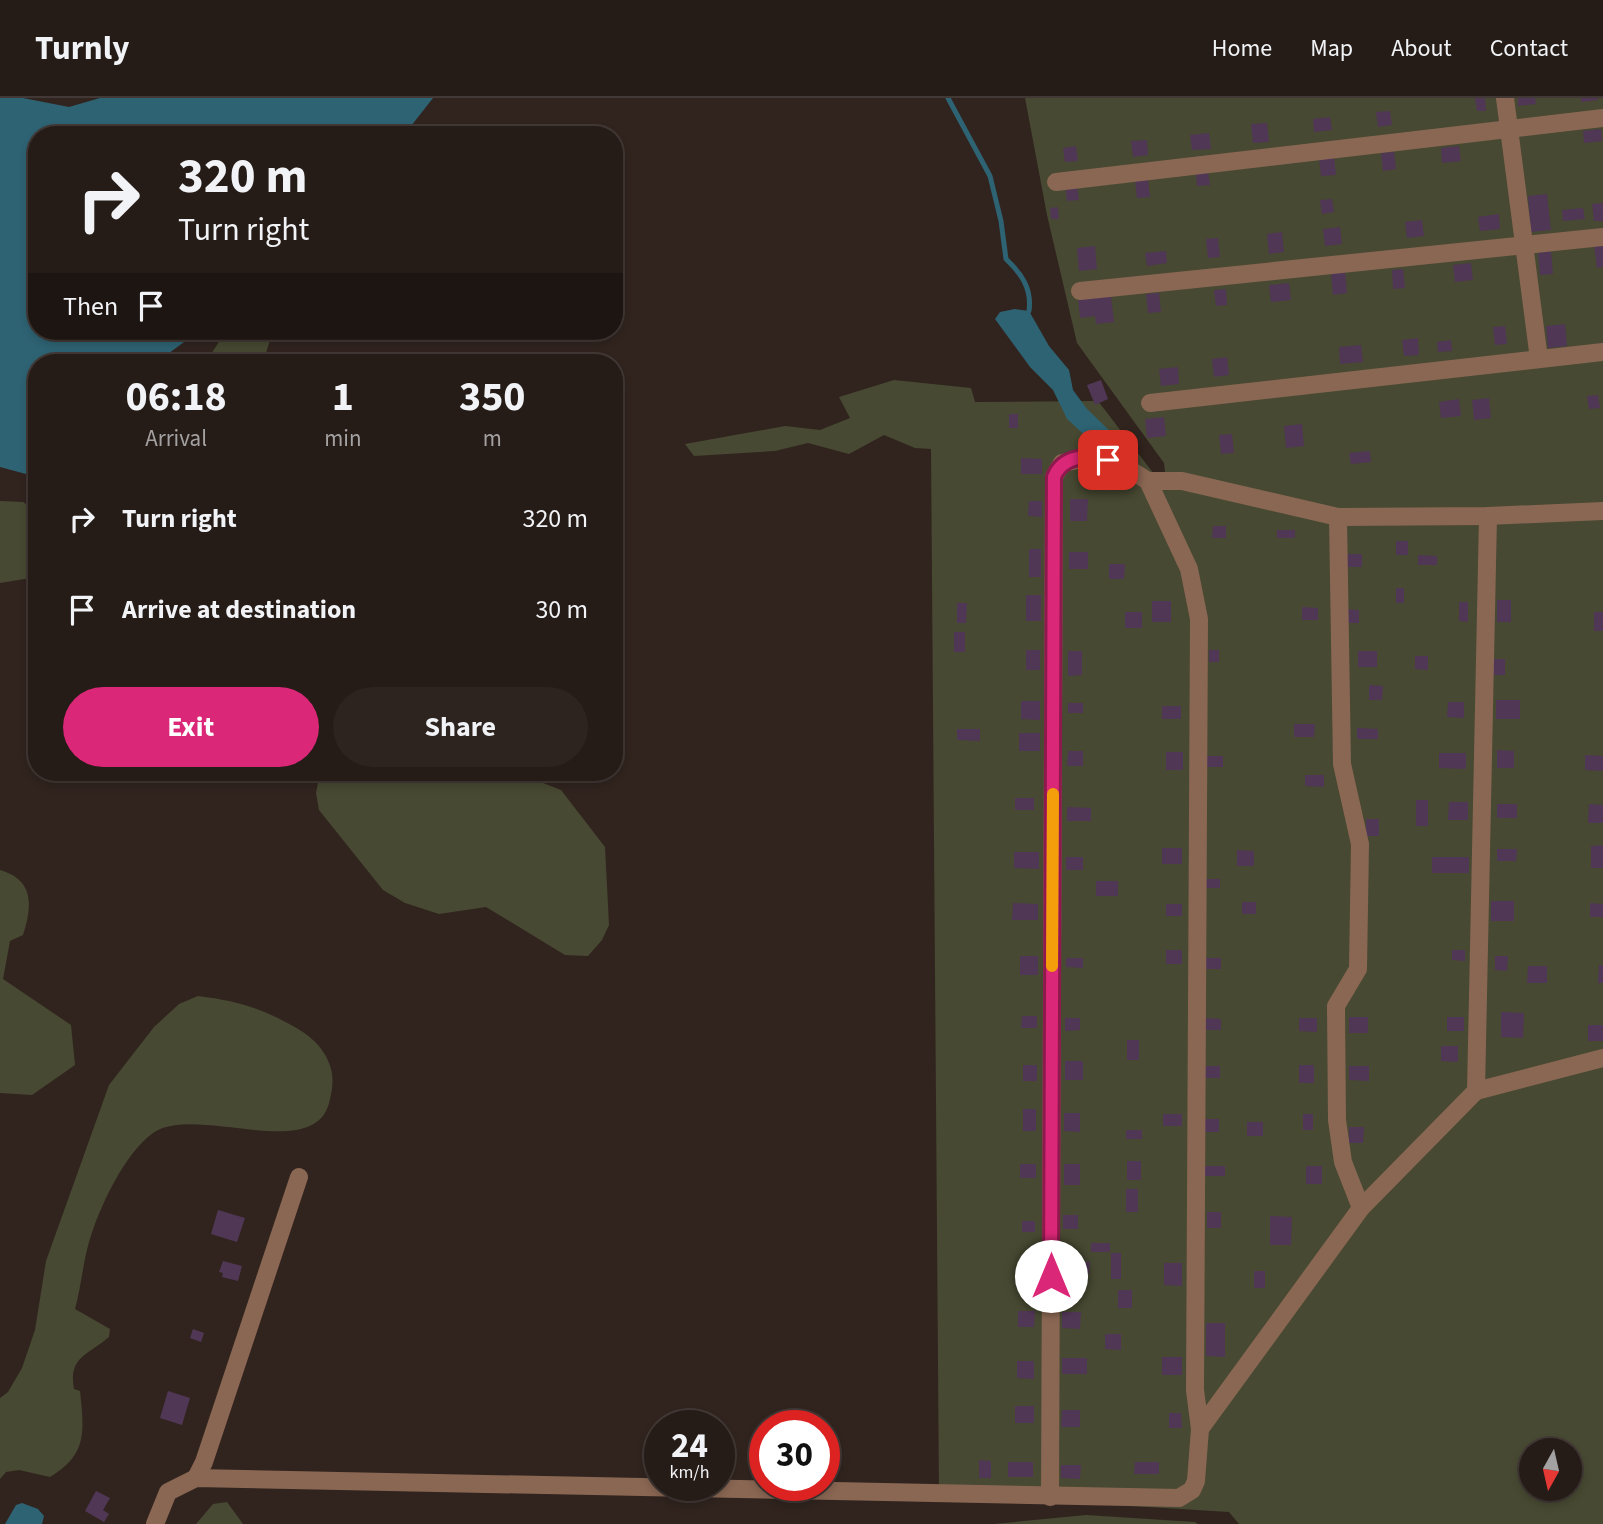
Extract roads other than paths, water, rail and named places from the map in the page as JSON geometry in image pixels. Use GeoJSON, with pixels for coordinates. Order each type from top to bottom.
{"type":"FeatureCollection","features":[{"type":"Feature","properties":{"kind":"street"},"geometry":{"type":"LineString","coordinates":[[1505,98],[1539,359]]}},
{"type":"Feature","properties":{"kind":"street"},"geometry":{"type":"LineString","coordinates":[[1056,182],[1603,118]]}},
{"type":"Feature","properties":{"kind":"street"},"geometry":{"type":"LineString","coordinates":[[1080,291],[1603,237]]}},
{"type":"Feature","properties":{"kind":"street"},"geometry":{"type":"LineString","coordinates":[[1150,403],[1603,352]]}},
{"type":"Feature","properties":{"kind":"street"},"geometry":{"type":"LineString","coordinates":[[1050,1497],[1054,477],[1062,463],[1094,457],[1121,464],[1148,481],[1182,481],[1338,517],[1489,516],[1603,511]]}},
{"type":"Feature","properties":{"kind":"street"},"geometry":{"type":"LineString","coordinates":[[155,1524],[168,1492],[196,1478],[1050,1497],[1179,1498],[1186,1495],[1196,1481],[1200,1429],[1195,1390],[1199,619],[1189,569],[1148,481]]}},
{"type":"Feature","properties":{"kind":"street"},"geometry":{"type":"LineString","coordinates":[[1475,1091],[1489,516]]}},
{"type":"Feature","properties":{"kind":"street"},"geometry":{"type":"LineString","coordinates":[[1338,517],[1342,764],[1360,844],[1358,969],[1336,1006],[1337,1120],[1343,1162],[1361,1208]]}},
{"type":"Feature","properties":{"kind":"street"},"geometry":{"type":"LineString","coordinates":[[1200,1429],[1361,1208],[1475,1091],[1603,1058]]}},
{"type":"Feature","properties":{"kind":"street"},"geometry":{"type":"LineString","coordinates":[[196,1478],[236,1370],[299,1177]]}},
{"type":"Feature","properties":{"kind":"water"},"geometry":{"type":"Polygon","coordinates":[[[0,98],[23,98],[69,107],[100,98],[433,98],[411,126],[28,126],[28,340],[187,340],[168,354],[28,354],[28,475],[0,467],[0,98]]]}},
{"type":"Feature","properties":{"kind":"water"},"geometry":{"type":"Polygon","coordinates":[[[1015,309],[1029,311],[1049,346],[1069,370],[1073,390],[1087,409],[1111,432],[1107,438],[1090,440],[1067,419],[1053,390],[1030,367],[995,319],[1000,312],[1015,309]]]}},
{"type":"Feature","properties":{"kind":"water"},"geometry":{"type":"Polygon","coordinates":[[[22,1503],[38,1509],[44,1516],[42,1524],[5,1524],[16,1505],[22,1503]]]}},
{"type":"Feature","properties":{"kind":"waterway"},"geometry":{"type":"LineString","coordinates":[[948,98],[990,176],[1001,221],[1006,259],[1025,282],[1029,311]]}}]}
